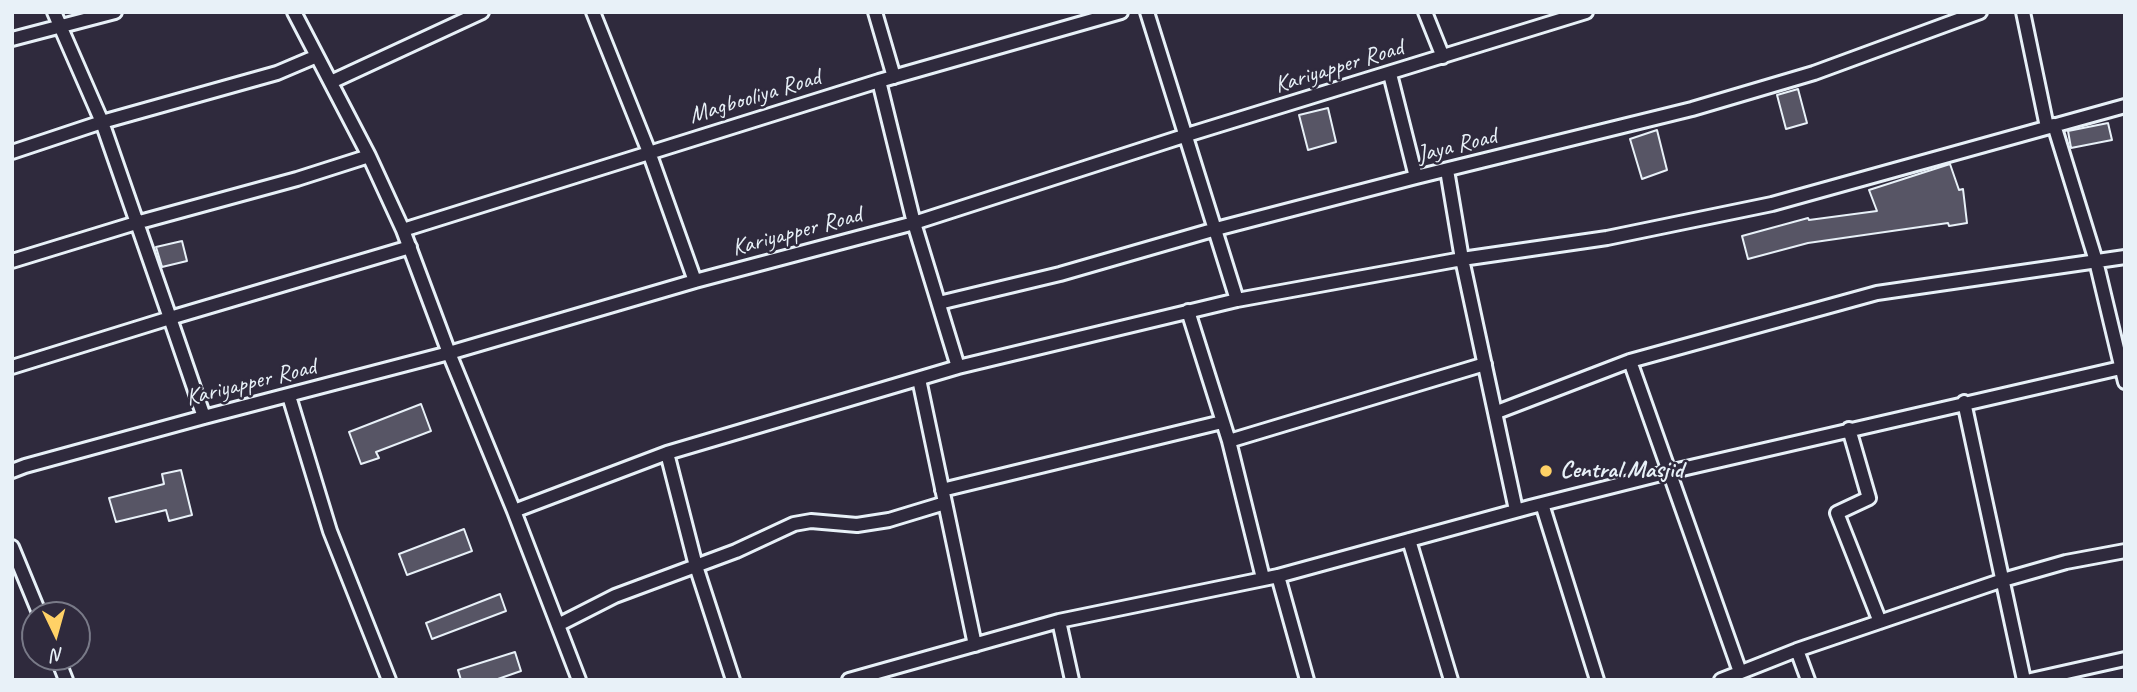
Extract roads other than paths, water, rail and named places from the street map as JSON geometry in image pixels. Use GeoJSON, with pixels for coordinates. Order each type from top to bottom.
{"type":"FeatureCollection","features":[{"type":"Feature","properties":{"kind":"street"},"geometry":{"type":"LineString","coordinates":[[54,12],[102,122],[204,417]]}},
{"type":"Feature","properties":{"kind":"street"},"geometry":{"type":"LineString","coordinates":[[12,39],[115,12]]}},
{"type":"Feature","properties":{"kind":"street"},"geometry":{"type":"LineString","coordinates":[[294,12],[369,156],[403,230],[579,680]]}},
{"type":"Feature","properties":{"kind":"street"},"geometry":{"type":"LineString","coordinates":[[593,12],[649,152],[695,281]]}},
{"type":"Feature","properties":{"kind":"street"},"geometry":{"type":"LineString","coordinates":[[875,12],[894,77]]}},
{"type":"Feature","properties":{"kind":"street","name":"Magbooliya Road"},"geometry":{"type":"LineString","coordinates":[[403,230],[879,81],[1121,12]]}},
{"type":"Feature","properties":{"kind":"street"},"geometry":{"type":"LineString","coordinates":[[1147,12],[1237,300]]}},
{"type":"Feature","properties":{"kind":"street"},"geometry":{"type":"LineString","coordinates":[[1425,12],[1443,57]]}},
{"type":"Feature","properties":{"kind":"street","name":"Kariyapper Road"},"geometry":{"type":"LineString","coordinates":[[12,471],[449,353],[695,281],[914,223],[1187,135],[1586,12]]}},
{"type":"Feature","properties":{"kind":"street","name":"Jaya Road"},"geometry":{"type":"LineString","coordinates":[[939,303],[1060,274],[1216,229],[1416,177],[1704,105],[1814,73],[1980,12]]}},
{"type":"Feature","properties":{"kind":"street"},"geometry":{"type":"LineString","coordinates":[[2023,12],[2051,126],[2096,261],[2125,382]]}},
{"type":"Feature","properties":{"kind":"street"},"geometry":{"type":"LineString","coordinates":[[331,82],[480,13]]}},
{"type":"Feature","properties":{"kind":"street"},"geometry":{"type":"LineString","coordinates":[[12,152],[102,122],[277,73],[317,56]]}},
{"type":"Feature","properties":{"kind":"street"},"geometry":{"type":"LineString","coordinates":[[1390,74],[1416,177]]}},
{"type":"Feature","properties":{"kind":"street"},"geometry":{"type":"LineString","coordinates":[[879,81],[914,223],[958,367]]}},
{"type":"Feature","properties":{"kind":"street"},"geometry":{"type":"LineString","coordinates":[[514,511],[667,453],[958,367],[1237,300],[1462,259],[1607,238],[1772,204],[2125,106]]}},
{"type":"Feature","properties":{"kind":"street"},"geometry":{"type":"LineString","coordinates":[[12,261],[136,223],[298,180],[369,156]]}},
{"type":"Feature","properties":{"kind":"street"},"geometry":{"type":"LineString","coordinates":[[1447,170],[1462,259],[1516,510]]}},
{"type":"Feature","properties":{"kind":"street"},"geometry":{"type":"LineString","coordinates":[[12,367],[410,247]]}},
{"type":"Feature","properties":{"kind":"street"},"geometry":{"type":"LineString","coordinates":[[1497,412],[1630,361],[1877,293],[2125,257]]}},
{"type":"Feature","properties":{"kind":"street"},"geometry":{"type":"LineString","coordinates":[[1188,311],[1229,441],[1263,578]]}},
{"type":"Feature","properties":{"kind":"street"},"geometry":{"type":"LineString","coordinates":[[1630,361],[1740,672]]}},
{"type":"Feature","properties":{"kind":"street"},"geometry":{"type":"LineString","coordinates":[[1229,441],[1485,364]]}},
{"type":"Feature","properties":{"kind":"street"},"geometry":{"type":"LineString","coordinates":[[849,680],[1059,621],[1278,576],[1542,503],[1964,402],[2123,367]]}},
{"type":"Feature","properties":{"kind":"street"},"geometry":{"type":"LineString","coordinates":[[919,379],[975,645]]}},
{"type":"Feature","properties":{"kind":"street"},"geometry":{"type":"LineString","coordinates":[[289,396],[330,531],[389,680]]}},
{"type":"Feature","properties":{"kind":"street"},"geometry":{"type":"LineString","coordinates":[[1964,402],[2024,680]]}},
{"type":"Feature","properties":{"kind":"street"},"geometry":{"type":"LineString","coordinates":[[558,625],[615,596],[736,551],[794,524],[811,521],[857,525],[889,520],[944,497],[1223,422]]}},
{"type":"Feature","properties":{"kind":"street"},"geometry":{"type":"LineString","coordinates":[[1849,429],[1869,498],[1837,513],[1880,622]]}},
{"type":"Feature","properties":{"kind":"street"},"geometry":{"type":"LineString","coordinates":[[667,453],[696,566],[733,680]]}},
{"type":"Feature","properties":{"kind":"street"},"geometry":{"type":"LineString","coordinates":[[1542,503],[1597,680]]}},
{"type":"Feature","properties":{"kind":"street"},"geometry":{"type":"LineString","coordinates":[[1409,540],[1451,680]]}},
{"type":"Feature","properties":{"kind":"street"},"geometry":{"type":"LineString","coordinates":[[12,547],[34,601]]}},
{"type":"Feature","properties":{"kind":"street"},"geometry":{"type":"LineString","coordinates":[[1721,680],[1797,650],[2003,580],[2066,562],[2125,551]]}},
{"type":"Feature","properties":{"kind":"street"},"geometry":{"type":"LineString","coordinates":[[1278,576],[1307,680]]}},
{"type":"Feature","properties":{"kind":"street"},"geometry":{"type":"LineString","coordinates":[[1059,621],[1072,680]]}},
{"type":"Feature","properties":{"kind":"street"},"geometry":{"type":"LineString","coordinates":[[1797,650],[1808,680]]}},
{"type":"Feature","properties":{"kind":"street"},"geometry":{"type":"LineString","coordinates":[[2031,680],[2125,659]]}},
{"type":"Feature","properties":{"kind":"place","name":"Central Masjid"},"geometry":{"type":"Point","coordinates":[1546,471]}}]}
